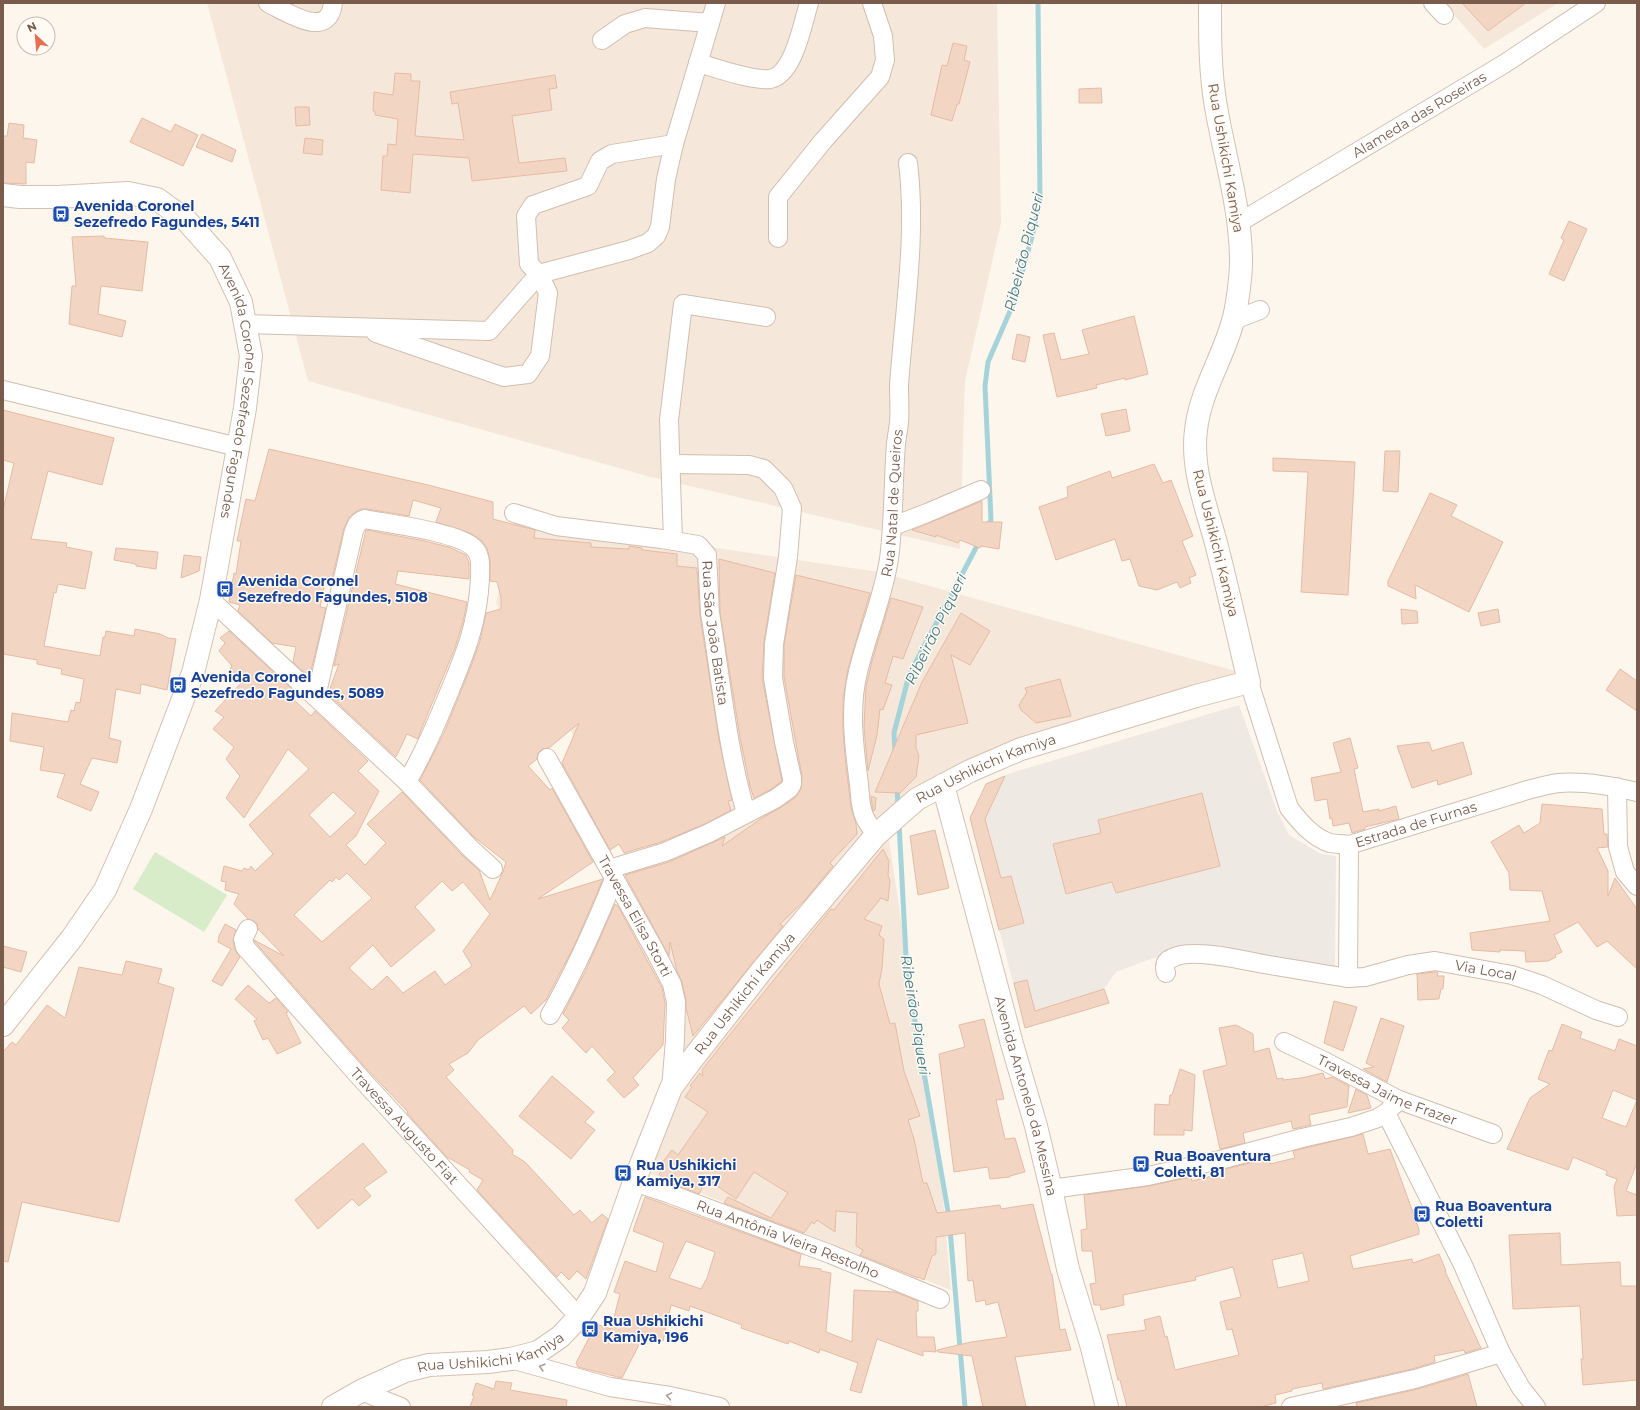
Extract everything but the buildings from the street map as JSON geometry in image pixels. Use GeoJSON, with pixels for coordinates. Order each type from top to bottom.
{"type":"FeatureCollection","features":[{"type":"Feature","properties":{"kind":"main road","name":"Rua Ushikichi Kamiya"},"geometry":{"type":"LineString","coordinates":[[333,1407],[361,1391],[405,1371],[429,1365],[511,1359],[538,1352],[560,1338],[579,1317],[595,1293],[634,1182],[671,1088],[763,970],[880,832],[917,799],[970,771],[1021,749],[1196,696],[1249,682],[1216,543],[1201,488],[1196,459],[1195,430],[1201,406],[1234,320],[1241,264],[1240,222],[1216,107],[1212,78],[1210,49],[1210,3]]}},
{"type":"Feature","properties":{"kind":"main road","name":"Avenida Coronel Sezefredo Fagundes"},"geometry":{"type":"LineString","coordinates":[[3,195],[20,197],[57,197],[128,193],[157,199],[186,220],[220,258],[241,302],[252,356],[245,408],[211,600],[192,673],[141,809],[105,890],[72,938],[3,1025]]}},
{"type":"Feature","properties":{"kind":"main road","name":"Avenida Antonelo da Messina"},"geometry":{"type":"LineString","coordinates":[[943,786],[1010,1036],[1036,1126],[1068,1269],[1091,1344],[1107,1407]]}},
{"type":"Feature","properties":{"kind":"street"},"geometry":{"type":"LineString","coordinates":[[268,3],[305,21],[318,23],[325,21],[329,16],[333,3]]}},
{"type":"Feature","properties":{"kind":"street"},"geometry":{"type":"LineString","coordinates":[[246,324],[489,331],[539,274],[629,250],[648,243],[656,236],[660,227],[666,179],[674,144],[716,3]]}},
{"type":"Feature","properties":{"kind":"street"},"geometry":{"type":"LineString","coordinates":[[698,63],[756,78],[771,79],[779,75],[794,54],[809,3]]}},
{"type":"Feature","properties":{"kind":"street"},"geometry":{"type":"LineString","coordinates":[[778,238],[778,197],[823,140],[880,77],[885,60],[883,36],[872,3]]}},
{"type":"Feature","properties":{"kind":"street","name":"Alameda das Roseiras"},"geometry":{"type":"LineString","coordinates":[[1240,222],[1499,67],[1596,3]]}},
{"type":"Feature","properties":{"kind":"street"},"geometry":{"type":"LineString","coordinates":[[602,40],[625,24],[645,18],[710,23]]}},
{"type":"Feature","properties":{"kind":"street"},"geometry":{"type":"LineString","coordinates":[[360,327],[504,377],[528,374],[540,356],[548,293],[539,274],[529,264],[526,216],[533,206],[588,186],[600,161],[612,154],[674,144]]}},
{"type":"Feature","properties":{"kind":"street","name":"Rua Natal de Queiros"},"geometry":{"type":"LineString","coordinates":[[880,832],[865,818],[863,810],[856,760],[853,718],[858,671],[870,632],[888,561],[892,526],[896,444],[899,424],[900,386],[909,271],[910,179],[908,163]]}},
{"type":"Feature","properties":{"kind":"street"},"geometry":{"type":"LineString","coordinates":[[673,541],[669,420],[683,304],[766,317]]}},
{"type":"Feature","properties":{"kind":"street"},"geometry":{"type":"LineString","coordinates":[[1234,320],[1260,310]]}},
{"type":"Feature","properties":{"kind":"street"},"geometry":{"type":"LineString","coordinates":[[3,390],[238,447]]}},
{"type":"Feature","properties":{"kind":"street"},"geometry":{"type":"LineString","coordinates":[[550,1015],[586,947],[612,874],[640,860],[682,846],[774,799],[789,789],[792,784],[782,735],[773,672],[774,644],[788,557],[792,508],[783,488],[764,469],[749,466],[671,464]]}},
{"type":"Feature","properties":{"kind":"street"},"geometry":{"type":"LineString","coordinates":[[892,526],[981,490]]}},
{"type":"Feature","properties":{"kind":"street","name":"Rua São João Batista"},"geometry":{"type":"LineString","coordinates":[[514,513],[556,526],[673,541],[698,546],[707,555],[710,612],[738,784],[746,813]]}},
{"type":"Feature","properties":{"kind":"street"},"geometry":{"type":"LineString","coordinates":[[316,697],[356,524],[360,520],[365,519],[443,534],[468,543],[478,554],[480,562],[479,594],[476,618],[465,655],[438,719],[407,782]]}},
{"type":"Feature","properties":{"kind":"street"},"geometry":{"type":"LineString","coordinates":[[211,600],[407,782],[493,870]]}},
{"type":"Feature","properties":{"kind":"street","name":"Estrada de Furnas"},"geometry":{"type":"LineString","coordinates":[[1249,682],[1289,808],[1301,823],[1314,834],[1329,843],[1349,845],[1531,789],[1559,784],[1577,783],[1617,787],[1637,792]]}},
{"type":"Feature","properties":{"kind":"street","name":"Travessa Elisa Storti"},"geometry":{"type":"LineString","coordinates":[[547,758],[672,984],[676,1002],[676,1025],[671,1088]]}},
{"type":"Feature","properties":{"kind":"street"},"geometry":{"type":"LineString","coordinates":[[1617,787],[1618,847],[1625,872],[1637,886]]}},
{"type":"Feature","properties":{"kind":"street"},"geometry":{"type":"LineString","coordinates":[[1348,978],[1349,845]]}},
{"type":"Feature","properties":{"kind":"street","name":"Travessa Augusto Fiat"},"geometry":{"type":"LineString","coordinates":[[248,929],[243,939],[245,947],[357,1074],[579,1317]]}},
{"type":"Feature","properties":{"kind":"street","name":"Via Local"},"geometry":{"type":"LineString","coordinates":[[1166,973],[1164,967],[1167,962],[1182,954],[1207,954],[1348,978],[1365,976],[1408,965],[1435,961],[1512,975],[1542,985],[1596,1010],[1618,1017]]}},
{"type":"Feature","properties":{"kind":"street","name":"Travessa Jaime Frazer"},"geometry":{"type":"LineString","coordinates":[[1284,1042],[1399,1100],[1493,1134]]}},
{"type":"Feature","properties":{"kind":"street"},"geometry":{"type":"LineString","coordinates":[[1051,1189],[1148,1176],[1191,1167],[1302,1138],[1351,1127],[1368,1122],[1386,1113],[1399,1100]]}},
{"type":"Feature","properties":{"kind":"street"},"geometry":{"type":"LineString","coordinates":[[1386,1113],[1463,1266],[1501,1353],[1522,1388],[1536,1407]]}},
{"type":"Feature","properties":{"kind":"street","name":"Rua Antônia Vieira Restolho"},"geometry":{"type":"LineString","coordinates":[[634,1182],[830,1254],[940,1299]]}},
{"type":"Feature","properties":{"kind":"street"},"geometry":{"type":"LineString","coordinates":[[1291,1407],[1415,1379],[1501,1353]]}},
{"type":"Feature","properties":{"kind":"street"},"geometry":{"type":"LineString","coordinates":[[511,1359],[610,1387],[670,1396],[720,1407]]}},
{"type":"Feature","properties":{"kind":"street"},"geometry":{"type":"LineString","coordinates":[[361,1391],[401,1407]]}},
{"type":"Feature","properties":{"kind":"shaded area"},"geometry":{"type":"Polygon","coordinates":[[[207,3],[997,3],[1001,223],[965,381],[960,549],[651,477],[308,381],[207,3]]]}},
{"type":"Feature","properties":{"kind":"shaded area"},"geometry":{"type":"Polygon","coordinates":[[[1444,3],[1558,3],[1484,49],[1444,3]]]}},
{"type":"Feature","properties":{"kind":"shaded area"},"geometry":{"type":"Polygon","coordinates":[[[515,518],[879,572],[1239,672],[979,758],[887,827],[943,1199],[951,1290],[646,1172],[682,1082],[687,994],[625,871],[680,857],[642,719],[575,738],[496,603],[515,518]]]}},
{"type":"Feature","properties":{"kind":"shaded area"},"geometry":{"type":"Polygon","coordinates":[[[1239,705],[1277,811],[1289,835],[1321,854],[1336,856],[1335,967],[1197,944],[1116,972],[1104,989],[1109,1003],[1025,1028],[970,818],[986,784],[1011,773],[1239,705]]]}},
{"type":"Feature","properties":{"kind":"green space"},"geometry":{"type":"Polygon","coordinates":[[[155,852],[227,895],[204,932],[133,889],[155,852]]]}},
{"type":"Feature","properties":{"kind":"waterway","name":"Ribeirão Piqueri"},"geometry":{"type":"LineString","coordinates":[[986,528],[991,520],[985,386],[988,362],[1014,302],[1033,233],[1040,199],[1038,3]]}},
{"type":"Feature","properties":{"kind":"waterway","name":"Ribeirão Piqueri"},"geometry":{"type":"LineString","coordinates":[[895,753],[894,733],[909,675],[979,542]]}},
{"type":"Feature","properties":{"kind":"waterway","name":"Ribeirão Piqueri"},"geometry":{"type":"LineString","coordinates":[[897,787],[898,807]]}},
{"type":"Feature","properties":{"kind":"waterway","name":"Ribeirão Piqueri"},"geometry":{"type":"LineString","coordinates":[[899,823],[907,975],[949,1217]]}},
{"type":"Feature","properties":{"kind":"waterway","name":"Ribeirão Piqueri"},"geometry":{"type":"LineString","coordinates":[[950,1229],[965,1407]]}},
{"type":"Feature","properties":{"kind":"place","name":"Avenida Coronel Sezefredo Fagundes, 5411"},"geometry":{"type":"Point","coordinates":[61,214]}},
{"type":"Feature","properties":{"kind":"place","name":"Avenida Coronel Sezefredo Fagundes, 5108"},"geometry":{"type":"Point","coordinates":[225,589]}},
{"type":"Feature","properties":{"kind":"place","name":"Avenida Coronel Sezefredo Fagundes, 5089"},"geometry":{"type":"Point","coordinates":[178,685]}},
{"type":"Feature","properties":{"kind":"place","name":"Rua Boaventura Coletti, 81"},"geometry":{"type":"Point","coordinates":[1141,1164]}},
{"type":"Feature","properties":{"kind":"place","name":"Rua Ushikichi Kamiya, 317"},"geometry":{"type":"Point","coordinates":[623,1173]}},
{"type":"Feature","properties":{"kind":"place","name":"Rua Boaventura Coletti"},"geometry":{"type":"Point","coordinates":[1422,1214]}},
{"type":"Feature","properties":{"kind":"place","name":"Rua Ushikichi Kamiya, 196"},"geometry":{"type":"Point","coordinates":[590,1329]}}]}
